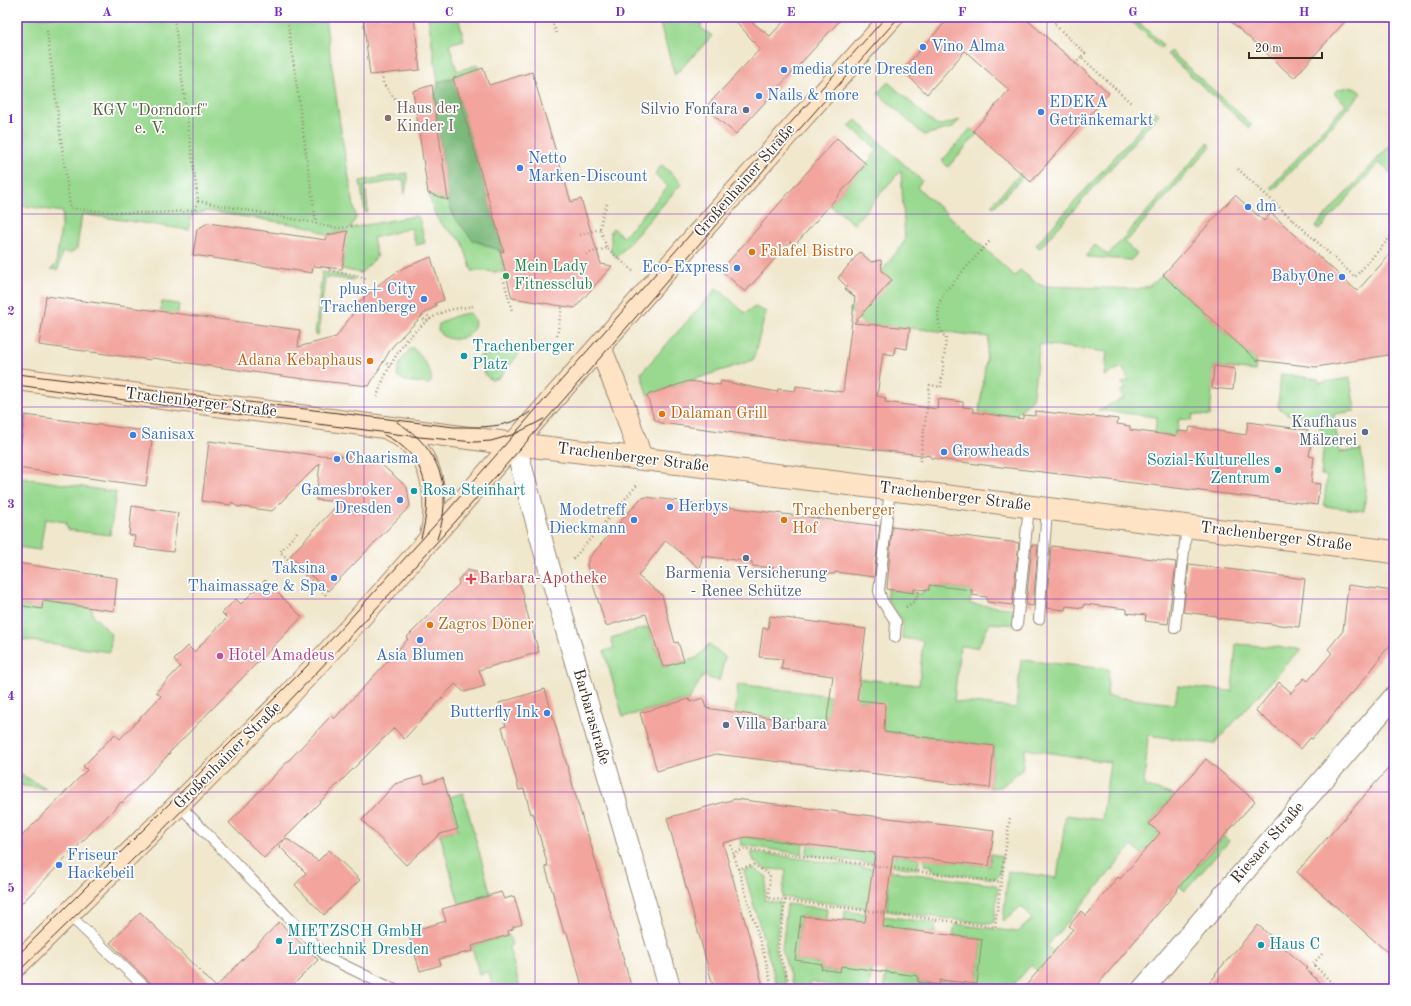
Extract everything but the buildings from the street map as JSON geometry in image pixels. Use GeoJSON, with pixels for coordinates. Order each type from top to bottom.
{"type":"FeatureCollection","features":[{"type":"Feature","properties":{"kind":"street","name":"Großenhainer Straße"},"geometry":{"type":"LineString","coordinates":[[600,347],[892,17]]}},
{"type":"Feature","properties":{"kind":"street"},"geometry":{"type":"LineString","coordinates":[[430,539],[600,347],[623,404],[641,458]]}},
{"type":"Feature","properties":{"kind":"street","name":"Trachenberger Straße"},"geometry":{"type":"LineString","coordinates":[[17,379],[384,427]]}},
{"type":"Feature","properties":{"kind":"street"},"geometry":{"type":"LineString","coordinates":[[384,427],[515,444]]}},
{"type":"Feature","properties":{"kind":"street"},"geometry":{"type":"LineString","coordinates":[[384,427],[399,434],[424,459],[434,492],[434,526],[430,539]]}},
{"type":"Feature","properties":{"kind":"street","name":"Trachenberger Straße"},"geometry":{"type":"LineString","coordinates":[[515,444],[641,458],[1394,552]]}},
{"type":"Feature","properties":{"kind":"street","name":"Barbarastraße"},"geometry":{"type":"LineString","coordinates":[[515,444],[532,510],[670,989]]}},
{"type":"Feature","properties":{"kind":"street","name":"Großenhainer Straße"},"geometry":{"type":"LineString","coordinates":[[17,965],[288,696],[381,595],[430,539]]}},
{"type":"Feature","properties":{"kind":"street","name":"Riesaer Straße"},"geometry":{"type":"LineString","coordinates":[[1143,989],[1394,697]]}},
{"type":"Feature","properties":{"kind":"lane"},"geometry":{"type":"LineString","coordinates":[[890,489],[879,591],[882,601],[896,622],[895,637]]}},
{"type":"Feature","properties":{"kind":"lane"},"geometry":{"type":"LineString","coordinates":[[1038,507],[1039,620]]}},
{"type":"Feature","properties":{"kind":"lane"},"geometry":{"type":"LineString","coordinates":[[1017,625],[1038,507]]}},
{"type":"Feature","properties":{"kind":"lane"},"geometry":{"type":"LineString","coordinates":[[1175,628],[1187,526]]}},
{"type":"Feature","properties":{"kind":"lane"},"geometry":{"type":"LineString","coordinates":[[178,804],[326,957],[393,989]]}},
{"type":"Feature","properties":{"kind":"lane"},"geometry":{"type":"LineString","coordinates":[[68,914],[147,989]]}},
{"type":"Feature","properties":{"kind":"path"},"geometry":{"type":"LineString","coordinates":[[47,31],[70,208],[130,214],[168,213],[195,210],[198,201],[174,17]]}},
{"type":"Feature","properties":{"kind":"path"},"geometry":{"type":"LineString","coordinates":[[287,17],[316,223]]}},
{"type":"Feature","properties":{"kind":"path"},"geometry":{"type":"LineString","coordinates":[[551,17],[556,33]]}},
{"type":"Feature","properties":{"kind":"path"},"geometry":{"type":"LineString","coordinates":[[1061,17],[1054,24],[1085,53],[1075,64]]}},
{"type":"Feature","properties":{"kind":"path"},"geometry":{"type":"LineString","coordinates":[[1081,57],[1131,103]]}},
{"type":"Feature","properties":{"kind":"path"},"geometry":{"type":"LineString","coordinates":[[382,74],[383,83],[405,112]]}},
{"type":"Feature","properties":{"kind":"path"},"geometry":{"type":"LineString","coordinates":[[1238,169],[1354,277],[1394,233]]}},
{"type":"Feature","properties":{"kind":"path"},"geometry":{"type":"LineString","coordinates":[[198,201],[316,223],[327,227],[342,228],[353,226]]}},
{"type":"Feature","properties":{"kind":"path"},"geometry":{"type":"LineString","coordinates":[[607,204],[602,217],[600,229],[606,248],[652,288]]}},
{"type":"Feature","properties":{"kind":"path"},"geometry":{"type":"LineString","coordinates":[[580,235],[600,229]]}},
{"type":"Feature","properties":{"kind":"path"},"geometry":{"type":"LineString","coordinates":[[920,461],[930,385],[941,387],[946,338],[942,334],[939,304],[943,296],[973,259],[991,240]]}},
{"type":"Feature","properties":{"kind":"path"},"geometry":{"type":"LineString","coordinates":[[586,254],[606,248]]}},
{"type":"Feature","properties":{"kind":"path"},"geometry":{"type":"LineString","coordinates":[[329,268],[328,270],[367,279]]}},
{"type":"Feature","properties":{"kind":"path"},"geometry":{"type":"LineString","coordinates":[[506,276],[503,277],[512,311]]}},
{"type":"Feature","properties":{"kind":"path"},"geometry":{"type":"LineString","coordinates":[[377,397],[391,365],[407,340],[426,322],[446,311],[474,306]]}},
{"type":"Feature","properties":{"kind":"path"},"geometry":{"type":"LineString","coordinates":[[556,336],[562,306]]}},
{"type":"Feature","properties":{"kind":"path"},"geometry":{"type":"LineString","coordinates":[[426,312],[430,320]]}},
{"type":"Feature","properties":{"kind":"path"},"geometry":{"type":"LineString","coordinates":[[421,316],[426,322]]}},
{"type":"Feature","properties":{"kind":"path"},"geometry":{"type":"LineString","coordinates":[[402,336],[407,340]]}},
{"type":"Feature","properties":{"kind":"path"},"geometry":{"type":"LineString","coordinates":[[384,362],[391,365]]}},
{"type":"Feature","properties":{"kind":"path"},"geometry":{"type":"LineString","coordinates":[[574,559],[637,485]]}},
{"type":"Feature","properties":{"kind":"path"},"geometry":{"type":"LineString","coordinates":[[297,532],[280,552],[327,596]]}},
{"type":"Feature","properties":{"kind":"path"},"geometry":{"type":"LineString","coordinates":[[891,615],[915,601],[920,589]]}},
{"type":"Feature","properties":{"kind":"path"},"geometry":{"type":"LineString","coordinates":[[738,869],[754,865],[770,875],[768,898],[995,927],[1010,817]]}},
{"type":"Feature","properties":{"kind":"path"},"geometry":{"type":"LineString","coordinates":[[731,845],[766,961],[772,989]]}},
{"type":"Feature","properties":{"kind":"path"},"geometry":{"type":"LineString","coordinates":[[734,856],[739,851],[746,849],[1001,882]]}},
{"type":"Feature","properties":{"kind":"path"},"geometry":{"type":"LineString","coordinates":[[784,900],[778,950],[791,989]]}},
{"type":"Feature","properties":{"kind":"path"},"geometry":{"type":"LineString","coordinates":[[1322,954],[1313,964],[1338,989]]}},
{"type":"Feature","properties":{"kind":"green space","name":"KGV \"Dorndorf\" e. V."},"geometry":{"type":"Polygon","coordinates":[[[17,17],[325,17],[342,138],[356,218],[350,228],[415,216],[419,217],[425,243],[416,245],[411,228],[373,238],[377,257],[361,273],[342,269],[347,231],[327,235],[311,227],[208,211],[192,215],[189,230],[82,214],[77,248],[71,253],[62,252],[58,270],[51,269],[56,265],[63,212],[18,205],[17,17]]]}},
{"type":"Feature","properties":{"kind":"green space"},"geometry":{"type":"Polygon","coordinates":[[[428,17],[458,17],[464,40],[449,44],[457,71],[478,65],[479,70],[438,82],[428,17]]]}},
{"type":"Feature","properties":{"kind":"green space"},"geometry":{"type":"Polygon","coordinates":[[[658,17],[708,17],[700,27],[712,36],[675,75],[658,17]]]}},
{"type":"Feature","properties":{"kind":"green space"},"geometry":{"type":"Polygon","coordinates":[[[1126,17],[1133,17],[1163,45],[1161,48],[1126,17]]]}},
{"type":"Feature","properties":{"kind":"green space"},"geometry":{"type":"Polygon","coordinates":[[[1170,51],[1252,125],[1249,128],[1167,54],[1170,51]]]}},
{"type":"Feature","properties":{"kind":"green space"},"geometry":{"type":"Polygon","coordinates":[[[453,78],[504,252],[473,240],[454,217],[448,200],[434,98],[438,82],[453,78]]]}},
{"type":"Feature","properties":{"kind":"green space"},"geometry":{"type":"Polygon","coordinates":[[[888,82],[937,126],[960,120],[952,128],[924,135],[878,93],[888,82]]]}},
{"type":"Feature","properties":{"kind":"green space"},"geometry":{"type":"Polygon","coordinates":[[[1350,87],[1361,93],[1274,190],[1271,187],[1346,104],[1334,93],[1339,89],[1350,87]]]}},
{"type":"Feature","properties":{"kind":"green space"},"geometry":{"type":"Polygon","coordinates":[[[1156,111],[1159,114],[1040,248],[1036,245],[1156,111]]]}},
{"type":"Feature","properties":{"kind":"green space"},"geometry":{"type":"Polygon","coordinates":[[[856,120],[922,181],[917,187],[1015,276],[1020,270],[1035,282],[1043,286],[1138,289],[1149,286],[1163,275],[1256,360],[1255,371],[1214,366],[1210,416],[1193,414],[1192,420],[1179,419],[1176,436],[1155,434],[1157,417],[1098,410],[1124,398],[1120,392],[1126,388],[1122,383],[1129,380],[1122,367],[1104,376],[1107,352],[1040,344],[1032,400],[1013,417],[979,413],[989,337],[864,324],[849,310],[861,298],[892,280],[882,271],[905,241],[901,170],[854,224],[830,205],[878,150],[849,126],[856,120]]]}},
{"type":"Feature","properties":{"kind":"green space"},"geometry":{"type":"Polygon","coordinates":[[[971,128],[977,134],[948,167],[942,161],[971,128]]]}},
{"type":"Feature","properties":{"kind":"green space"},"geometry":{"type":"Polygon","coordinates":[[[1208,143],[1211,146],[1125,243],[1137,254],[1131,260],[1087,257],[1095,245],[1108,255],[1208,143]]]}},
{"type":"Feature","properties":{"kind":"green space"},"geometry":{"type":"Polygon","coordinates":[[[1390,145],[1395,159],[1391,173],[1379,163],[1319,230],[1315,227],[1390,145]]]}},
{"type":"Feature","properties":{"kind":"green space"},"geometry":{"type":"Polygon","coordinates":[[[662,165],[682,183],[617,257],[611,252],[611,231],[613,228],[623,237],[668,187],[655,174],[662,165]]]}},
{"type":"Feature","properties":{"kind":"green space"},"geometry":{"type":"Polygon","coordinates":[[[407,173],[408,178],[405,194],[403,179],[365,186],[368,210],[367,213],[365,212],[360,181],[407,173]]]}},
{"type":"Feature","properties":{"kind":"green space"},"geometry":{"type":"Polygon","coordinates":[[[1021,173],[1024,176],[994,207],[991,205],[1021,173]]]}},
{"type":"Feature","properties":{"kind":"green space"},"geometry":{"type":"Polygon","coordinates":[[[428,193],[448,200],[454,217],[473,240],[500,251],[505,272],[472,271],[462,241],[442,225],[436,217],[428,193]]]}},
{"type":"Feature","properties":{"kind":"green space"},"geometry":{"type":"Polygon","coordinates":[[[322,272],[355,278],[352,280],[325,277],[318,335],[315,335],[322,272]]]}},
{"type":"Feature","properties":{"kind":"green space"},"geometry":{"type":"Polygon","coordinates":[[[717,288],[745,313],[755,307],[766,312],[753,360],[647,395],[641,373],[717,288]]]}},
{"type":"Feature","properties":{"kind":"green space"},"geometry":{"type":"Polygon","coordinates":[[[162,302],[179,304],[175,330],[159,328],[162,302]]]}},
{"type":"Feature","properties":{"kind":"green space"},"geometry":{"type":"Polygon","coordinates":[[[470,313],[474,318],[475,323],[472,331],[468,335],[458,339],[453,339],[441,335],[438,330],[439,324],[462,314],[470,313]]]}},
{"type":"Feature","properties":{"kind":"green space"},"geometry":{"type":"Polygon","coordinates":[[[412,347],[428,367],[431,377],[431,382],[429,384],[405,381],[398,377],[398,369],[404,357],[412,347]]]}},
{"type":"Feature","properties":{"kind":"green space"},"geometry":{"type":"Polygon","coordinates":[[[511,347],[519,348],[518,355],[499,378],[492,380],[486,376],[483,370],[480,355],[491,356],[492,352],[500,353],[500,351],[511,352],[511,347]]]}},
{"type":"Feature","properties":{"kind":"green space"},"geometry":{"type":"Polygon","coordinates":[[[1281,374],[1318,379],[1319,383],[1350,378],[1355,411],[1334,414],[1339,452],[1361,450],[1366,490],[1364,511],[1324,506],[1327,476],[1321,475],[1324,442],[1317,418],[1287,414],[1278,407],[1281,374]]]}},
{"type":"Feature","properties":{"kind":"green space"},"geometry":{"type":"Polygon","coordinates":[[[17,477],[116,492],[110,535],[68,530],[65,522],[45,519],[40,550],[17,547],[17,477]]]}},
{"type":"Feature","properties":{"kind":"green space"},"geometry":{"type":"Polygon","coordinates":[[[929,585],[972,590],[970,604],[1019,609],[1017,625],[990,623],[978,647],[960,646],[954,701],[1016,708],[1021,660],[1109,669],[1107,696],[1175,704],[1178,686],[1232,691],[1236,644],[1301,649],[1214,744],[1148,735],[1144,786],[1174,795],[1149,824],[1198,866],[1224,836],[1229,841],[1185,891],[1132,846],[1047,946],[1085,979],[1059,989],[1031,965],[1010,989],[884,989],[890,939],[875,938],[869,989],[855,989],[811,982],[810,989],[797,988],[792,982],[782,950],[787,904],[827,909],[826,919],[801,916],[795,960],[822,964],[821,970],[839,972],[845,911],[936,923],[935,933],[904,929],[899,973],[918,976],[918,982],[939,985],[940,980],[977,984],[982,939],[953,935],[955,924],[1018,932],[1032,919],[1021,906],[1003,922],[1008,871],[1057,878],[1066,815],[1102,820],[1110,762],[1025,749],[1022,770],[1001,787],[990,788],[994,746],[877,731],[881,703],[834,697],[837,676],[919,685],[923,641],[902,638],[903,621],[887,599],[887,589],[922,594],[923,590],[929,590],[929,585]]]}},
{"type":"Feature","properties":{"kind":"green space"},"geometry":{"type":"Polygon","coordinates":[[[43,601],[92,608],[92,614],[111,634],[110,652],[17,639],[17,605],[41,609],[43,601]]]}},
{"type":"Feature","properties":{"kind":"green space"},"geometry":{"type":"Polygon","coordinates":[[[648,627],[663,667],[697,658],[709,644],[725,657],[719,681],[703,676],[689,699],[623,717],[604,651],[614,648],[611,638],[648,627]]]}},
{"type":"Feature","properties":{"kind":"green space"},"geometry":{"type":"Polygon","coordinates":[[[738,684],[831,696],[826,726],[735,713],[738,684]]]}},
{"type":"Feature","properties":{"kind":"green space"},"geometry":{"type":"Polygon","coordinates":[[[17,772],[46,789],[17,785],[17,772]]]}},
{"type":"Feature","properties":{"kind":"green space"},"geometry":{"type":"Polygon","coordinates":[[[463,793],[491,895],[459,904],[440,834],[458,829],[449,797],[463,793]]]}},
{"type":"Feature","properties":{"kind":"green space"},"geometry":{"type":"Polygon","coordinates":[[[746,837],[803,844],[802,854],[741,845],[740,838],[746,837]]]}},
{"type":"Feature","properties":{"kind":"green space"},"geometry":{"type":"Polygon","coordinates":[[[808,844],[919,858],[918,869],[806,855],[808,844]]]}},
{"type":"Feature","properties":{"kind":"green space"},"geometry":{"type":"Polygon","coordinates":[[[751,852],[996,885],[998,887],[994,922],[990,924],[886,911],[889,886],[871,883],[867,908],[782,897],[786,870],[765,869],[754,861],[751,852]]]}},
{"type":"Feature","properties":{"kind":"green space"},"geometry":{"type":"Polygon","coordinates":[[[991,854],[1002,856],[1000,874],[995,879],[932,871],[932,866],[924,865],[925,858],[989,866],[991,854]]]}},
{"type":"Feature","properties":{"kind":"green space"},"geometry":{"type":"Polygon","coordinates":[[[754,868],[767,877],[764,900],[781,903],[775,950],[788,989],[778,989],[744,871],[754,868]]]}},
{"type":"Feature","properties":{"kind":"green space"},"geometry":{"type":"Polygon","coordinates":[[[509,935],[512,945],[509,947],[520,988],[483,989],[482,986],[492,983],[489,972],[479,974],[472,946],[509,935]]]}},
{"type":"Feature","properties":{"kind":"tram line"},"geometry":{"type":"LineString","coordinates":[[17,956],[307,666],[444,515],[711,211],[886,17]]}},
{"type":"Feature","properties":{"kind":"tram line"},"geometry":{"type":"LineString","coordinates":[[17,973],[243,749],[392,592],[538,429],[899,17]]}},
{"type":"Feature","properties":{"kind":"tram line"},"geometry":{"type":"LineString","coordinates":[[17,374],[454,427],[494,426],[513,422],[530,412]]}},
{"type":"Feature","properties":{"kind":"tram line"},"geometry":{"type":"LineString","coordinates":[[17,385],[161,405],[419,437],[475,442],[491,441],[515,434],[544,419]]}},
{"type":"Feature","properties":{"kind":"tram line"},"geometry":{"type":"LineString","coordinates":[[397,422],[412,433],[424,445],[433,458],[440,473],[444,505],[442,522],[437,539]]}},
{"type":"Feature","properties":{"kind":"tram line"},"geometry":{"type":"LineString","coordinates":[[384,435],[399,443],[410,454],[418,465],[424,478],[426,507],[425,522],[421,538]]}},
{"type":"Feature","properties":{"kind":"place","name":"Vino Alma"},"geometry":{"type":"Point","coordinates":[923,47]}},
{"type":"Feature","properties":{"kind":"place","name":"media store Dresden"},"geometry":{"type":"Point","coordinates":[784,70]}},
{"type":"Feature","properties":{"kind":"place","name":"Nails & more"},"geometry":{"type":"Point","coordinates":[759,96]}},
{"type":"Feature","properties":{"kind":"place","name":"Silvio Fonfara"},"geometry":{"type":"Point","coordinates":[746,110]}},
{"type":"Feature","properties":{"kind":"place","name":"EDEKA Getränkemarkt"},"geometry":{"type":"Point","coordinates":[1041,112]}},
{"type":"Feature","properties":{"kind":"place","name":"Haus der Kinder I"},"geometry":{"type":"Point","coordinates":[388,118]}},
{"type":"Feature","properties":{"kind":"place","name":"Netto Marken-Discount"},"geometry":{"type":"Point","coordinates":[520,168]}},
{"type":"Feature","properties":{"kind":"place","name":"dm"},"geometry":{"type":"Point","coordinates":[1248,207]}},
{"type":"Feature","properties":{"kind":"place","name":"Falafel Bistro"},"geometry":{"type":"Point","coordinates":[752,252]}},
{"type":"Feature","properties":{"kind":"place","name":"Eco-Express"},"geometry":{"type":"Point","coordinates":[737,268]}},
{"type":"Feature","properties":{"kind":"place","name":"Mein Lady Fitnessclub"},"geometry":{"type":"Point","coordinates":[506,276]}},
{"type":"Feature","properties":{"kind":"place","name":"BabyOne"},"geometry":{"type":"Point","coordinates":[1342,277]}},
{"type":"Feature","properties":{"kind":"place","name":"plus+ City Trachenberge"},"geometry":{"type":"Point","coordinates":[424,299]}},
{"type":"Feature","properties":{"kind":"place","name":"Trachenberger Platz"},"geometry":{"type":"Point","coordinates":[464,356]}},
{"type":"Feature","properties":{"kind":"place","name":"Adana Kebaphaus"},"geometry":{"type":"Point","coordinates":[370,361]}},
{"type":"Feature","properties":{"kind":"place","name":"Dalaman Grill"},"geometry":{"type":"Point","coordinates":[662,414]}},
{"type":"Feature","properties":{"kind":"place","name":"Kaufhaus Mälzerei"},"geometry":{"type":"Point","coordinates":[1365,432]}},
{"type":"Feature","properties":{"kind":"place","name":"Sanisax"},"geometry":{"type":"Point","coordinates":[133,435]}},
{"type":"Feature","properties":{"kind":"place","name":"Growheads"},"geometry":{"type":"Point","coordinates":[944,452]}},
{"type":"Feature","properties":{"kind":"place","name":"Chaarisma"},"geometry":{"type":"Point","coordinates":[337,459]}},
{"type":"Feature","properties":{"kind":"place","name":"Sozial-Kulturelles Zentrum"},"geometry":{"type":"Point","coordinates":[1278,470]}},
{"type":"Feature","properties":{"kind":"place","name":"Rosa Steinhart"},"geometry":{"type":"Point","coordinates":[414,491]}},
{"type":"Feature","properties":{"kind":"place","name":"Gamesbroker Dresden"},"geometry":{"type":"Point","coordinates":[400,500]}},
{"type":"Feature","properties":{"kind":"place","name":"Herbys"},"geometry":{"type":"Point","coordinates":[670,507]}},
{"type":"Feature","properties":{"kind":"place","name":"Modetreff Dieckmann"},"geometry":{"type":"Point","coordinates":[634,520]}},
{"type":"Feature","properties":{"kind":"place","name":"Trachenberger Hof"},"geometry":{"type":"Point","coordinates":[784,520]}},
{"type":"Feature","properties":{"kind":"place","name":"Barmenia Versicherung - Renee Schütze"},"geometry":{"type":"Point","coordinates":[746,558]}},
{"type":"Feature","properties":{"kind":"place","name":"Taksina Thaimassage & Spa"},"geometry":{"type":"Point","coordinates":[334,578]}},
{"type":"Feature","properties":{"kind":"place","name":"Barbara-Apotheke"},"geometry":{"type":"Point","coordinates":[471,579]}},
{"type":"Feature","properties":{"kind":"place","name":"Zagros Döner"},"geometry":{"type":"Point","coordinates":[430,625]}},
{"type":"Feature","properties":{"kind":"place","name":"Asia Blumen"},"geometry":{"type":"Point","coordinates":[420,640]}},
{"type":"Feature","properties":{"kind":"place","name":"Hotel Amadeus"},"geometry":{"type":"Point","coordinates":[220,656]}},
{"type":"Feature","properties":{"kind":"place","name":"Butterfly Ink"},"geometry":{"type":"Point","coordinates":[547,713]}},
{"type":"Feature","properties":{"kind":"place","name":"Villa Barbara"},"geometry":{"type":"Point","coordinates":[726,725]}},
{"type":"Feature","properties":{"kind":"place","name":"Friseur Hackebeil"},"geometry":{"type":"Point","coordinates":[59,865]}},
{"type":"Feature","properties":{"kind":"place","name":"MIETZSCH GmbH Lufttechnik Dresden"},"geometry":{"type":"Point","coordinates":[279,941]}},
{"type":"Feature","properties":{"kind":"place","name":"Haus C"},"geometry":{"type":"Point","coordinates":[1261,945]}}]}
